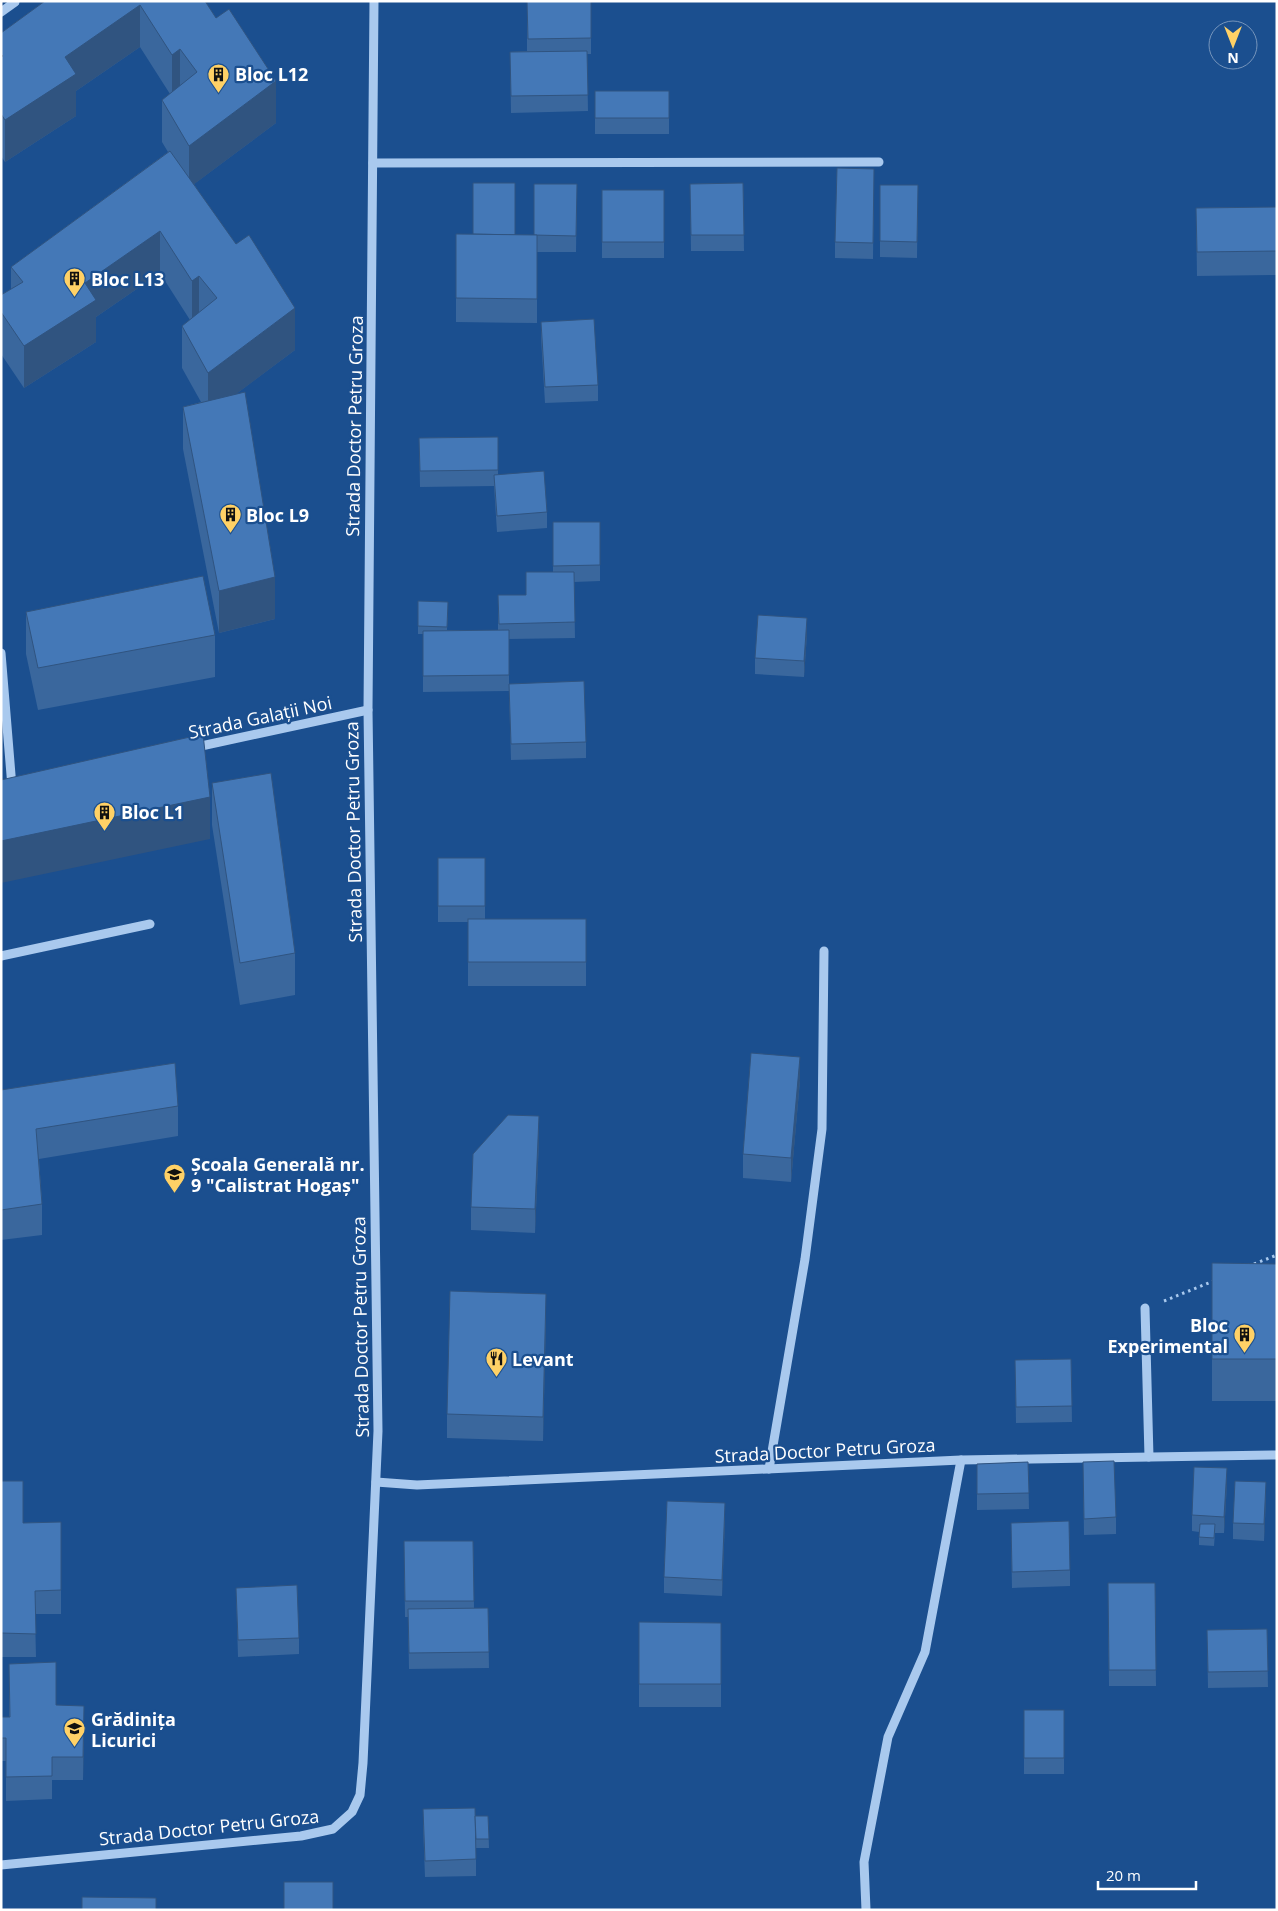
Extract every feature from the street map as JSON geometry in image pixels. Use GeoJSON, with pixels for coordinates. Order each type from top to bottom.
{"type":"FeatureCollection","features":[{"type":"Feature","properties":{"kind":"street","name":"Strada Doctor Petru Groza"},"geometry":{"type":"LineString","coordinates":[[1,1865],[301,1836],[333,1829],[352,1812],[360,1795],[378,1431],[368,710],[374,1]]}},
{"type":"Feature","properties":{"kind":"street"},"geometry":{"type":"LineString","coordinates":[[1,12],[15,2]]}},
{"type":"Feature","properties":{"kind":"street"},"geometry":{"type":"LineString","coordinates":[[373,163],[879,162]]}},
{"type":"Feature","properties":{"kind":"street"},"geometry":{"type":"LineString","coordinates":[[1,653],[12,787]]}},
{"type":"Feature","properties":{"kind":"street","name":"Strada Galații Noi"},"geometry":{"type":"LineString","coordinates":[[185,749],[368,710]]}},
{"type":"Feature","properties":{"kind":"street"},"geometry":{"type":"LineString","coordinates":[[1,789],[22,785]]}},
{"type":"Feature","properties":{"kind":"street"},"geometry":{"type":"LineString","coordinates":[[1,956],[150,924]]}},
{"type":"Feature","properties":{"kind":"street"},"geometry":{"type":"LineString","coordinates":[[769,1469],[805,1259],[822,1129],[824,951]]}},
{"type":"Feature","properties":{"kind":"street"},"geometry":{"type":"LineString","coordinates":[[1145,1308],[1149,1457]]}},
{"type":"Feature","properties":{"kind":"street","name":"Strada Doctor Petru Groza"},"geometry":{"type":"LineString","coordinates":[[376,1482],[417,1485],[961,1460],[1277,1455]]}},
{"type":"Feature","properties":{"kind":"street"},"geometry":{"type":"LineString","coordinates":[[866,1910],[864,1862],[888,1737],[925,1652],[961,1460]]}},
{"type":"Feature","properties":{"kind":"path"},"geometry":{"type":"LineString","coordinates":[[1250,1266],[1277,1255]]}},
{"type":"Feature","properties":{"kind":"path"},"geometry":{"type":"LineString","coordinates":[[1145,1308],[1224,1276]]}},
{"type":"Feature","properties":{"kind":"building"},"geometry":{"type":"Polygon","coordinates":[[[45,1],[205,1],[216,18],[229,9],[276,81],[189,146],[162,100],[197,72],[180,49],[172,55],[140,5],[65,57],[76,74],[5,120],[1,114],[1,57],[3,56],[1,54],[1,33],[45,1]]]}},
{"type":"Feature","properties":{"kind":"building"},"geometry":{"type":"Polygon","coordinates":[[[527,1],[591,1],[591,38],[528,39],[527,1]]]}},
{"type":"Feature","properties":{"kind":"building"},"geometry":{"type":"Polygon","coordinates":[[[587,51],[588,95],[511,96],[510,52],[587,51]]]}},
{"type":"Feature","properties":{"kind":"building"},"geometry":{"type":"Polygon","coordinates":[[[595,91],[669,91],[669,118],[595,118],[595,91]]]}},
{"type":"Feature","properties":{"kind":"building"},"geometry":{"type":"Polygon","coordinates":[[[170,151],[236,244],[249,235],[295,308],[208,373],[182,326],[217,298],[199,276],[192,281],[160,231],[85,283],[96,300],[24,346],[1,312],[1,295],[23,282],[11,267],[170,151]]]}},
{"type":"Feature","properties":{"kind":"building"},"geometry":{"type":"Polygon","coordinates":[[[837,168],[874,169],[873,243],[835,242],[837,168]]]}},
{"type":"Feature","properties":{"kind":"building"},"geometry":{"type":"Polygon","coordinates":[[[473,183],[515,183],[515,235],[473,234],[473,183]]]}},
{"type":"Feature","properties":{"kind":"building"},"geometry":{"type":"Polygon","coordinates":[[[743,183],[744,235],[691,235],[690,184],[743,183]]]}},
{"type":"Feature","properties":{"kind":"building"},"geometry":{"type":"Polygon","coordinates":[[[534,184],[577,184],[576,236],[534,235],[534,184]]]}},
{"type":"Feature","properties":{"kind":"building"},"geometry":{"type":"Polygon","coordinates":[[[880,185],[918,185],[917,242],[880,241],[880,185]]]}},
{"type":"Feature","properties":{"kind":"building"},"geometry":{"type":"Polygon","coordinates":[[[602,190],[664,190],[664,242],[602,242],[602,190]]]}},
{"type":"Feature","properties":{"kind":"building"},"geometry":{"type":"Polygon","coordinates":[[[1277,207],[1277,251],[1197,252],[1196,208],[1277,207]]]}},
{"type":"Feature","properties":{"kind":"building"},"geometry":{"type":"Polygon","coordinates":[[[456,234],[537,235],[537,299],[456,298],[456,234]]]}},
{"type":"Feature","properties":{"kind":"building"},"geometry":{"type":"Polygon","coordinates":[[[594,319],[598,385],[545,387],[541,322],[594,319]]]}},
{"type":"Feature","properties":{"kind":"building","name":"Bloc L9"},"geometry":{"type":"Polygon","coordinates":[[[245,392],[275,577],[219,591],[183,407],[245,392]]]}},
{"type":"Feature","properties":{"kind":"building"},"geometry":{"type":"Polygon","coordinates":[[[498,437],[498,470],[420,471],[419,438],[498,437]]]}},
{"type":"Feature","properties":{"kind":"building"},"geometry":{"type":"Polygon","coordinates":[[[544,471],[547,512],[497,516],[494,475],[544,471]]]}},
{"type":"Feature","properties":{"kind":"building"},"geometry":{"type":"Polygon","coordinates":[[[553,522],[600,522],[600,565],[553,566],[553,522]]]}},
{"type":"Feature","properties":{"kind":"building"},"geometry":{"type":"Polygon","coordinates":[[[526,572],[574,572],[575,622],[499,624],[498,595],[526,595],[526,572]]]}},
{"type":"Feature","properties":{"kind":"building"},"geometry":{"type":"Polygon","coordinates":[[[203,576],[215,635],[38,668],[26,612],[203,576]]]}},
{"type":"Feature","properties":{"kind":"building"},"geometry":{"type":"Polygon","coordinates":[[[418,601],[448,602],[447,627],[418,626],[418,601]]]}},
{"type":"Feature","properties":{"kind":"building"},"geometry":{"type":"Polygon","coordinates":[[[758,615],[807,618],[804,661],[755,658],[758,615]]]}},
{"type":"Feature","properties":{"kind":"building"},"geometry":{"type":"Polygon","coordinates":[[[509,630],[509,675],[423,676],[423,631],[509,630]]]}},
{"type":"Feature","properties":{"kind":"building"},"geometry":{"type":"Polygon","coordinates":[[[584,681],[586,742],[511,744],[509,684],[584,681]]]}},
{"type":"Feature","properties":{"kind":"building"},"geometry":{"type":"Polygon","coordinates":[[[203,734],[210,797],[1,841],[1,780],[203,734]]]}},
{"type":"Feature","properties":{"kind":"building","name":"Bloc L1"},"geometry":{"type":"Polygon","coordinates":[[[271,773],[295,953],[240,963],[212,783],[271,773]]]}},
{"type":"Feature","properties":{"kind":"building"},"geometry":{"type":"Polygon","coordinates":[[[438,858],[485,858],[485,906],[438,906],[438,858]]]}},
{"type":"Feature","properties":{"kind":"building"},"geometry":{"type":"Polygon","coordinates":[[[468,919],[586,919],[586,962],[468,962],[468,919]]]}},
{"type":"Feature","properties":{"kind":"building"},"geometry":{"type":"Polygon","coordinates":[[[751,1053],[800,1057],[791,1158],[743,1154],[751,1053]]]}},
{"type":"Feature","properties":{"kind":"building"},"geometry":{"type":"Polygon","coordinates":[[[175,1063],[178,1106],[36,1129],[42,1204],[1,1210],[1,1090],[175,1063]]]}},
{"type":"Feature","properties":{"kind":"building"},"geometry":{"type":"Polygon","coordinates":[[[508,1115],[539,1116],[535,1209],[471,1207],[473,1154],[508,1115]]]}},
{"type":"Feature","properties":{"kind":"building"},"geometry":{"type":"Polygon","coordinates":[[[1212,1263],[1277,1264],[1277,1359],[1212,1359],[1212,1263]]]}},
{"type":"Feature","properties":{"kind":"building","name":"Levant"},"geometry":{"type":"Polygon","coordinates":[[[450,1291],[546,1294],[543,1417],[447,1414],[450,1291]]]}},
{"type":"Feature","properties":{"kind":"building"},"geometry":{"type":"Polygon","coordinates":[[[1071,1359],[1072,1406],[1016,1407],[1015,1360],[1071,1359]]]}},
{"type":"Feature","properties":{"kind":"building"},"geometry":{"type":"Polygon","coordinates":[[[1114,1461],[1116,1517],[1084,1519],[1083,1462],[1114,1461]]]}},
{"type":"Feature","properties":{"kind":"building"},"geometry":{"type":"Polygon","coordinates":[[[1028,1462],[1029,1493],[977,1494],[977,1464],[1028,1462]]]}},
{"type":"Feature","properties":{"kind":"building"},"geometry":{"type":"Polygon","coordinates":[[[1194,1467],[1227,1468],[1224,1517],[1192,1515],[1194,1467]]]}},
{"type":"Feature","properties":{"kind":"building"},"geometry":{"type":"Polygon","coordinates":[[[1,1481],[23,1481],[23,1523],[61,1522],[61,1590],[35,1591],[36,1634],[1,1633],[1,1481]]]}},
{"type":"Feature","properties":{"kind":"building"},"geometry":{"type":"Polygon","coordinates":[[[1235,1481],[1266,1482],[1264,1524],[1233,1523],[1235,1481]]]}},
{"type":"Feature","properties":{"kind":"building"},"geometry":{"type":"Polygon","coordinates":[[[667,1501],[725,1503],[722,1580],[664,1577],[667,1501]]]}},
{"type":"Feature","properties":{"kind":"building"},"geometry":{"type":"Polygon","coordinates":[[[1069,1521],[1070,1570],[1012,1572],[1011,1523],[1069,1521]]]}},
{"type":"Feature","properties":{"kind":"building"},"geometry":{"type":"Polygon","coordinates":[[[1200,1524],[1215,1524],[1214,1538],[1199,1537],[1200,1524]]]}},
{"type":"Feature","properties":{"kind":"building"},"geometry":{"type":"Polygon","coordinates":[[[404,1541],[473,1541],[474,1601],[405,1601],[404,1541]]]}},
{"type":"Feature","properties":{"kind":"building"},"geometry":{"type":"Polygon","coordinates":[[[1108,1583],[1155,1583],[1156,1670],[1109,1670],[1108,1583]]]}},
{"type":"Feature","properties":{"kind":"building"},"geometry":{"type":"Polygon","coordinates":[[[297,1585],[299,1638],[238,1640],[236,1588],[297,1585]]]}},
{"type":"Feature","properties":{"kind":"building"},"geometry":{"type":"Polygon","coordinates":[[[488,1608],[489,1652],[409,1653],[408,1609],[488,1608]]]}},
{"type":"Feature","properties":{"kind":"building"},"geometry":{"type":"Polygon","coordinates":[[[639,1622],[721,1623],[721,1684],[639,1684],[639,1622]]]}},
{"type":"Feature","properties":{"kind":"building"},"geometry":{"type":"Polygon","coordinates":[[[1267,1629],[1268,1671],[1208,1672],[1207,1630],[1267,1629]]]}},
{"type":"Feature","properties":{"kind":"building"},"geometry":{"type":"Polygon","coordinates":[[[56,1662],[56,1705],[84,1706],[83,1757],[52,1757],[52,1776],[6,1777],[6,1738],[1,1738],[1,1717],[10,1717],[9,1664],[56,1662]]]}},
{"type":"Feature","properties":{"kind":"building"},"geometry":{"type":"Polygon","coordinates":[[[1024,1710],[1064,1710],[1064,1758],[1024,1758],[1024,1710]]]}},
{"type":"Feature","properties":{"kind":"building"},"geometry":{"type":"Polygon","coordinates":[[[475,1808],[476,1859],[425,1861],[423,1809],[475,1808]]]}},
{"type":"Feature","properties":{"kind":"building"},"geometry":{"type":"Polygon","coordinates":[[[475,1816],[488,1816],[489,1839],[476,1839],[475,1816]]]}},
{"type":"Feature","properties":{"kind":"building"},"geometry":{"type":"Polygon","coordinates":[[[284,1882],[333,1882],[333,1910],[284,1910],[284,1882]]]}},
{"type":"Feature","properties":{"kind":"building"},"geometry":{"type":"Polygon","coordinates":[[[82,1897],[156,1898],[156,1910],[82,1910],[82,1897]]]}},
{"type":"Feature","properties":{"kind":"place","name":"Bloc L12"},"geometry":{"type":"Point","coordinates":[219,93]}},
{"type":"Feature","properties":{"kind":"place","name":"Bloc L13"},"geometry":{"type":"Point","coordinates":[75,298]}},
{"type":"Feature","properties":{"kind":"place","name":"Bloc L9"},"geometry":{"type":"Point","coordinates":[230,534]}},
{"type":"Feature","properties":{"kind":"place","name":"Bloc L1"},"geometry":{"type":"Point","coordinates":[105,831]}},
{"type":"Feature","properties":{"kind":"place","name":"Școala Generală nr. 9 \"Calistrat Hogaș\""},"geometry":{"type":"Point","coordinates":[175,1193]}},
{"type":"Feature","properties":{"kind":"place","name":"Bloc Experimental"},"geometry":{"type":"Point","coordinates":[1244,1354]}},
{"type":"Feature","properties":{"kind":"place","name":"Levant"},"geometry":{"type":"Point","coordinates":[496,1378]}},
{"type":"Feature","properties":{"kind":"place","name":"Grădinița Licurici"},"geometry":{"type":"Point","coordinates":[75,1748]}}]}
